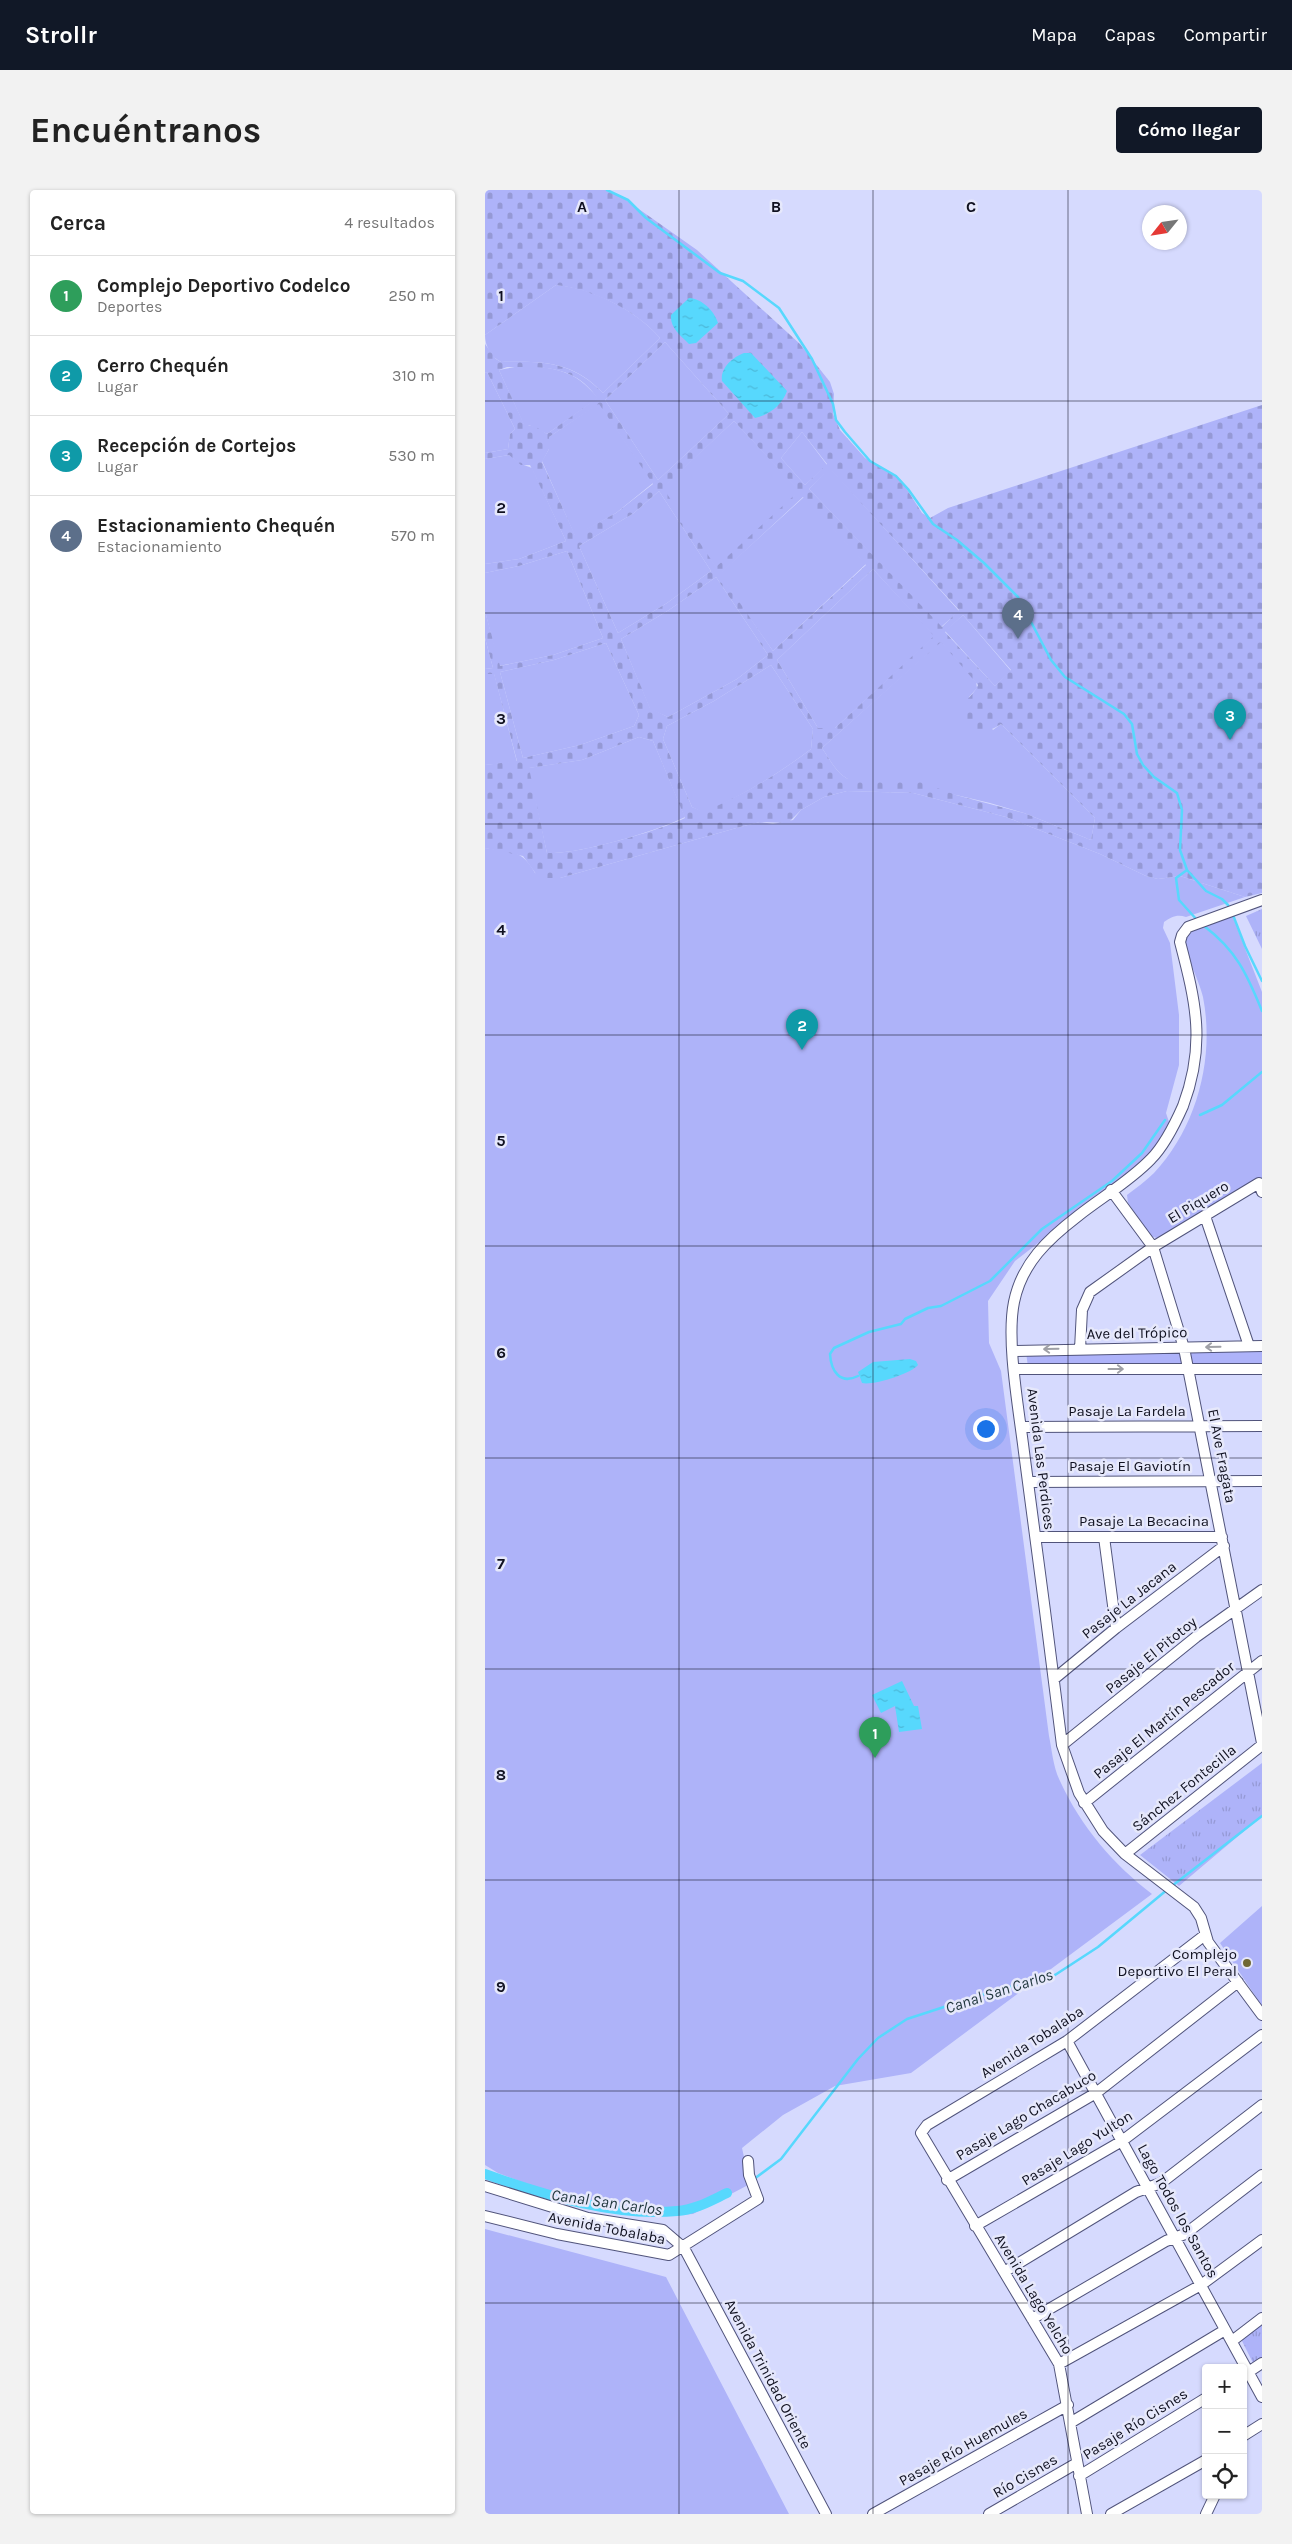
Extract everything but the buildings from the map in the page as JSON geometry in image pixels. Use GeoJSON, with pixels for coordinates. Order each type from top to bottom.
{"type":"FeatureCollection","features":[{"type":"Feature","properties":{"kind":"street","name":"Avenida Las Perdices"},"geometry":{"type":"LineString","coordinates":[[1205,1935],[1201,1918],[1194,1907],[1166,1883],[1125,1854],[1103,1830],[1085,1803],[1072,1777],[1062,1746],[1021,1427],[1011,1328],[1013,1304],[1021,1280],[1032,1259],[1057,1232],[1153,1157],[1178,1117],[1189,1091],[1196,1062],[1198,1039],[1194,995],[1181,938],[1188,927],[1262,900]]}},
{"type":"Feature","properties":{"kind":"street","name":"El Piquero"},"geometry":{"type":"LineString","coordinates":[[1079,1349],[1082,1310],[1090,1292],[1153,1247],[1205,1216],[1260,1188]]}},
{"type":"Feature","properties":{"kind":"street","name":"El Ave Fragata"},"geometry":{"type":"LineString","coordinates":[[1111,1190],[1153,1247],[1185,1348],[1262,1744]]}},
{"type":"Feature","properties":{"kind":"street"},"geometry":{"type":"LineString","coordinates":[[1205,1216],[1249,1346]]}},
{"type":"Feature","properties":{"kind":"street","name":"Ave del Trópico"},"geometry":{"type":"LineString","coordinates":[[1013,1351],[1262,1346]]}},
{"type":"Feature","properties":{"kind":"street"},"geometry":{"type":"LineString","coordinates":[[1015,1369],[1262,1369]]}},
{"type":"Feature","properties":{"kind":"street","name":"Pasaje La Fardela"},"geometry":{"type":"LineString","coordinates":[[1021,1427],[1262,1426]]}},
{"type":"Feature","properties":{"kind":"street","name":"Pasaje El Gaviotín"},"geometry":{"type":"LineString","coordinates":[[1028,1482],[1262,1481]]}},
{"type":"Feature","properties":{"kind":"street","name":"Pasaje La Becacina"},"geometry":{"type":"LineString","coordinates":[[1035,1537],[1223,1541]]}},
{"type":"Feature","properties":{"kind":"street"},"geometry":{"type":"LineString","coordinates":[[1104,1537],[1115,1628]]}},
{"type":"Feature","properties":{"kind":"street","name":"Pasaje La Jacana"},"geometry":{"type":"LineString","coordinates":[[1054,1679],[1223,1541]]}},
{"type":"Feature","properties":{"kind":"street","name":"Pasaje El Pitotoy"},"geometry":{"type":"LineString","coordinates":[[1062,1746],[1186,1645],[1262,1590]]}},
{"type":"Feature","properties":{"kind":"street","name":"Pasaje El Martín Pescador"},"geometry":{"type":"LineString","coordinates":[[1085,1803],[1248,1670],[1262,1661]]}},
{"type":"Feature","properties":{"kind":"street","name":"Sánchez Fontecilla"},"geometry":{"type":"LineString","coordinates":[[1125,1854],[1262,1744]]}},
{"type":"Feature","properties":{"kind":"street"},"geometry":{"type":"LineString","coordinates":[[1205,1935],[1262,2015]]}},
{"type":"Feature","properties":{"kind":"street","name":"Avenida Tobalaba"},"geometry":{"type":"LineString","coordinates":[[921,2133],[927,2125],[1067,2040],[1205,1935]]}},
{"type":"Feature","properties":{"kind":"street","name":"Pasaje Lago Chacabuco"},"geometry":{"type":"LineString","coordinates":[[947,2180],[1096,2093],[1238,1982]]}},
{"type":"Feature","properties":{"kind":"street","name":"Pasaje Lago Yulton"},"geometry":{"type":"LineString","coordinates":[[975,2226],[1122,2141],[1262,2035]]}},
{"type":"Feature","properties":{"kind":"street","name":"Lago Todos los Santos"},"geometry":{"type":"LineString","coordinates":[[1067,2040],[1232,2341],[1242,2364]]}},
{"type":"Feature","properties":{"kind":"street"},"geometry":{"type":"LineString","coordinates":[[1004,2272],[1136,2192],[1161,2183],[1262,2106]]}},
{"type":"Feature","properties":{"kind":"street","name":"Avenida Lago Yelcho"},"geometry":{"type":"LineString","coordinates":[[921,2133],[947,2180],[1059,2364],[1087,2514]]}},
{"type":"Feature","properties":{"kind":"street","name":"Avenida Tobalaba"},"geometry":{"type":"LineString","coordinates":[[485,2216],[649,2254],[669,2256],[758,2199],[749,2175],[748,2161]]}},
{"type":"Feature","properties":{"kind":"street"},"geometry":{"type":"LineString","coordinates":[[1032,2318],[1185,2234],[1262,2175]]}},
{"type":"Feature","properties":{"kind":"street"},"geometry":{"type":"LineString","coordinates":[[485,2186],[588,2218],[663,2230],[684,2248]]}},
{"type":"Feature","properties":{"kind":"street"},"geometry":{"type":"LineString","coordinates":[[1059,2364],[1201,2285],[1262,2240]]}},
{"type":"Feature","properties":{"kind":"street","name":"Avenida Trinidad Oriente"},"geometry":{"type":"LineString","coordinates":[[684,2248],[826,2514]]}},
{"type":"Feature","properties":{"kind":"street"},"geometry":{"type":"LineString","coordinates":[[1232,2341],[1262,2318]]}},
{"type":"Feature","properties":{"kind":"street"},"geometry":{"type":"LineString","coordinates":[[1070,2423],[1225,2330]]}},
{"type":"Feature","properties":{"kind":"street"},"geometry":{"type":"LineString","coordinates":[[1247,2372],[1262,2363]]}},
{"type":"Feature","properties":{"kind":"street","name":"Lago Todos los Santos"},"geometry":{"type":"LineString","coordinates":[[1247,2374],[1262,2397]]}},
{"type":"Feature","properties":{"kind":"street","name":"Pasaje Río Cisnes"},"geometry":{"type":"LineString","coordinates":[[1079,2476],[1202,2400]]}},
{"type":"Feature","properties":{"kind":"street","name":"Pasaje Río Huemules"},"geometry":{"type":"LineString","coordinates":[[873,2514],[1068,2405]]}},
{"type":"Feature","properties":{"kind":"street"},"geometry":{"type":"LineString","coordinates":[[1247,2433],[1262,2424]]}},
{"type":"Feature","properties":{"kind":"street"},"geometry":{"type":"LineString","coordinates":[[1111,2514],[1202,2462]]}},
{"type":"Feature","properties":{"kind":"street","name":"Río Cisnes"},"geometry":{"type":"LineString","coordinates":[[989,2514],[1077,2463]]}},
{"type":"Feature","properties":{"kind":"street"},"geometry":{"type":"LineString","coordinates":[[1206,2514],[1213,2499]]}},
{"type":"Feature","properties":{"kind":"green space"},"geometry":{"type":"Polygon","coordinates":[[[485,190],[606,190],[626,200],[697,250],[800,344],[830,382],[834,394],[833,414],[840,430],[865,458],[901,480],[922,513],[930,518],[948,508],[1262,405],[1262,893],[1245,897],[1180,876],[1158,879],[1146,876],[1100,854],[1006,817],[913,793],[847,791],[824,797],[801,810],[788,823],[760,822],[560,878],[539,878],[523,856],[485,848],[485,765],[517,761],[494,674],[485,674],[485,669],[493,668],[485,638],[485,611],[500,666],[553,655],[603,638],[567,551],[519,566],[485,573],[485,564],[519,559],[566,541],[530,465],[521,465],[509,455],[485,459],[485,453],[508,449],[510,434],[515,429],[487,372],[485,373],[485,344],[496,359],[501,362],[530,362],[556,365],[580,375],[603,393],[660,338],[639,318],[612,302],[584,291],[556,285],[485,335],[485,190]],[[665,342],[605,400],[658,480],[729,414],[665,342]],[[507,367],[499,370],[524,424],[536,427],[547,434],[597,398],[577,378],[561,371],[533,367],[507,367]],[[599,404],[549,437],[549,449],[542,462],[575,535],[616,513],[653,484],[599,404]],[[734,421],[663,488],[716,567],[799,491],[734,421]],[[802,432],[781,458],[805,485],[827,464],[802,432]],[[830,469],[809,489],[942,627],[959,610],[830,469]],[[659,491],[634,513],[579,546],[618,633],[667,603],[711,571],[659,491]],[[803,497],[720,574],[773,651],[866,565],[803,497]],[[873,569],[777,660],[818,728],[835,728],[934,636],[873,569]],[[716,577],[669,610],[621,639],[650,708],[668,717],[737,679],[768,655],[716,577]],[[963,615],[945,632],[995,686],[1011,670],[963,615]],[[941,642],[822,748],[836,769],[848,779],[913,779],[956,795],[1024,813],[1091,840],[1095,818],[1001,724],[982,732],[970,726],[965,715],[964,705],[978,685],[941,642]],[[606,643],[554,660],[500,672],[523,758],[580,745],[634,726],[639,715],[606,643]],[[771,665],[714,701],[667,726],[663,739],[692,807],[704,812],[759,784],[811,749],[813,729],[771,665]],[[639,737],[582,760],[529,768],[547,853],[560,853],[617,841],[685,818],[653,741],[639,737]]]}},
{"type":"Feature","properties":{"kind":"green space"},"geometry":{"type":"Polygon","coordinates":[[[556,285],[584,291],[613,302],[639,318],[660,338],[603,393],[592,382],[569,369],[544,363],[501,362],[494,357],[487,347],[485,335],[556,285]]]}},
{"type":"Feature","properties":{"kind":"green space"},"geometry":{"type":"Polygon","coordinates":[[[665,342],[729,414],[658,480],[605,400],[665,342]]]}},
{"type":"Feature","properties":{"kind":"green space"},"geometry":{"type":"Polygon","coordinates":[[[520,366],[544,367],[563,372],[581,381],[598,398],[547,434],[529,425],[524,425],[499,370],[520,366]]]}},
{"type":"Feature","properties":{"kind":"green space"},"geometry":{"type":"Polygon","coordinates":[[[487,372],[515,429],[510,434],[508,449],[485,453],[485,373],[487,372]]]}},
{"type":"Feature","properties":{"kind":"green space"},"geometry":{"type":"Polygon","coordinates":[[[599,403],[653,483],[616,513],[575,536],[542,461],[549,449],[549,437],[599,403]]]}},
{"type":"Feature","properties":{"kind":"green space"},"geometry":{"type":"Polygon","coordinates":[[[734,421],[800,491],[716,568],[662,488],[734,421]]]}},
{"type":"Feature","properties":{"kind":"green space"},"geometry":{"type":"Polygon","coordinates":[[[802,432],[827,465],[805,485],[781,458],[802,432]]]}},
{"type":"Feature","properties":{"kind":"green space"},"geometry":{"type":"Polygon","coordinates":[[[509,455],[521,464],[532,468],[566,541],[519,559],[485,564],[485,459],[509,455]]]}},
{"type":"Feature","properties":{"kind":"green space"},"geometry":{"type":"Polygon","coordinates":[[[830,468],[959,611],[941,627],[809,489],[830,468]]]}},
{"type":"Feature","properties":{"kind":"green space"},"geometry":{"type":"Polygon","coordinates":[[[659,491],[711,571],[667,603],[618,633],[579,546],[634,513],[659,491]]]}},
{"type":"Feature","properties":{"kind":"green space"},"geometry":{"type":"Polygon","coordinates":[[[804,497],[866,564],[773,651],[719,574],[804,497]]]}},
{"type":"Feature","properties":{"kind":"green space"},"geometry":{"type":"Polygon","coordinates":[[[567,551],[603,638],[553,655],[499,666],[485,611],[485,573],[519,566],[567,551]]]}},
{"type":"Feature","properties":{"kind":"green space"},"geometry":{"type":"Polygon","coordinates":[[[873,569],[935,636],[835,728],[818,728],[777,660],[873,569]]]}},
{"type":"Feature","properties":{"kind":"green space"},"geometry":{"type":"Polygon","coordinates":[[[716,577],[768,655],[737,679],[668,717],[650,709],[621,639],[669,610],[716,577]]]}},
{"type":"Feature","properties":{"kind":"green space"},"geometry":{"type":"Polygon","coordinates":[[[963,615],[1011,671],[995,686],[945,631],[963,615]]]}},
{"type":"Feature","properties":{"kind":"green space"},"geometry":{"type":"Polygon","coordinates":[[[485,638],[493,668],[485,669],[485,638]]]}},
{"type":"Feature","properties":{"kind":"green space"},"geometry":{"type":"Polygon","coordinates":[[[941,641],[976,682],[977,688],[969,697],[993,730],[1001,724],[1095,818],[1091,840],[1024,813],[990,803],[956,795],[848,779],[833,765],[822,748],[941,641]]]}},
{"type":"Feature","properties":{"kind":"green space"},"geometry":{"type":"Polygon","coordinates":[[[606,643],[639,715],[634,726],[580,745],[523,758],[500,672],[554,660],[606,643]]]}},
{"type":"Feature","properties":{"kind":"green space"},"geometry":{"type":"Polygon","coordinates":[[[771,665],[813,729],[811,749],[746,792],[704,813],[692,807],[663,739],[667,726],[714,701],[771,665]]]}},
{"type":"Feature","properties":{"kind":"green space"},"geometry":{"type":"Polygon","coordinates":[[[494,673],[517,762],[485,765],[485,674],[494,673]]]}},
{"type":"Feature","properties":{"kind":"green space"},"geometry":{"type":"Polygon","coordinates":[[[639,737],[653,741],[685,817],[656,829],[617,841],[560,853],[547,853],[528,768],[582,760],[639,737]]]}},
{"type":"Feature","properties":{"kind":"green space"},"geometry":{"type":"Polygon","coordinates":[[[847,791],[913,793],[1006,817],[1100,854],[1146,876],[1158,879],[1180,876],[1245,897],[1186,917],[1174,916],[1164,922],[1163,928],[1170,943],[1179,1015],[1179,1065],[1166,1113],[1171,1128],[1149,1157],[1015,1261],[988,1301],[989,1343],[1001,1371],[1049,1736],[1056,1770],[1068,1798],[1099,1844],[1124,1870],[1152,1894],[911,2073],[835,2086],[783,2115],[742,2148],[750,2184],[693,2214],[652,2216],[603,2212],[498,2173],[485,2165],[485,848],[514,853],[525,860],[535,873],[560,878],[760,822],[773,824],[793,820],[801,810],[824,797],[847,791]]]}},
{"type":"Feature","properties":{"kind":"green space"},"geometry":{"type":"Polygon","coordinates":[[[1262,909],[1262,949],[1246,916],[1262,909]]]}},
{"type":"Feature","properties":{"kind":"green space"},"geometry":{"type":"Polygon","coordinates":[[[1232,915],[1262,992],[1262,1182],[1162,1240],[1151,1236],[1128,1203],[1127,1195],[1154,1173],[1169,1155],[1192,1113],[1199,1091],[1204,1067],[1206,1020],[1203,997],[1189,957],[1186,935],[1192,930],[1232,915]]]}},
{"type":"Feature","properties":{"kind":"green space"},"geometry":{"type":"Polygon","coordinates":[[[1262,1348],[1262,1364],[1028,1367],[1026,1352],[1262,1348]]]}},
{"type":"Feature","properties":{"kind":"green space"},"geometry":{"type":"Polygon","coordinates":[[[1262,1763],[1262,1816],[1179,1886],[1140,1855],[1262,1763]]]}},
{"type":"Feature","properties":{"kind":"green space","name":"Complejo Deportivo El Peral"},"geometry":{"type":"Polygon","coordinates":[[[1262,1906],[1262,2006],[1220,1943],[1262,1906]]]}},
{"type":"Feature","properties":{"kind":"green space"},"geometry":{"type":"Polygon","coordinates":[[[485,2229],[666,2277],[789,2514],[485,2514],[485,2229]]]}},
{"type":"Feature","properties":{"kind":"green space"},"geometry":{"type":"Polygon","coordinates":[[[1262,2323],[1262,2360],[1254,2365],[1241,2339],[1262,2323]]]}},
{"type":"Feature","properties":{"kind":"water"},"geometry":{"type":"Polygon","coordinates":[[[689,298],[698,300],[707,306],[714,314],[718,323],[696,343],[689,344],[674,328],[671,315],[689,298]]]}},
{"type":"Feature","properties":{"kind":"water"},"geometry":{"type":"Polygon","coordinates":[[[744,353],[751,353],[787,391],[782,401],[774,409],[755,418],[722,381],[725,367],[736,357],[744,353]]]}},
{"type":"Feature","properties":{"kind":"water"},"geometry":{"type":"Polygon","coordinates":[[[910,1359],[916,1361],[918,1365],[908,1372],[874,1383],[862,1383],[858,1372],[873,1362],[910,1359]]]}},
{"type":"Feature","properties":{"kind":"water"},"geometry":{"type":"Polygon","coordinates":[[[902,1681],[914,1706],[918,1706],[922,1729],[899,1732],[895,1706],[881,1713],[872,1695],[902,1681]]]}},
{"type":"Feature","properties":{"kind":"waterway"},"geometry":{"type":"LineString","coordinates":[[607,190],[628,200],[646,218],[720,273],[743,281],[779,308],[812,359],[833,404],[836,420],[845,432],[870,461],[896,476],[908,489],[933,524],[957,540],[984,563],[1018,597],[1051,660],[1065,677],[1124,714],[1132,724],[1137,754],[1143,765],[1154,777],[1177,793],[1182,810],[1180,850],[1187,870],[1206,891],[1222,899],[1228,905]]}},
{"type":"Feature","properties":{"kind":"waterway"},"geometry":{"type":"LineString","coordinates":[[1187,870],[1176,878],[1179,900],[1197,920]]}},
{"type":"Feature","properties":{"kind":"waterway"},"geometry":{"type":"LineString","coordinates":[[1233,915],[1262,981]]}},
{"type":"Feature","properties":{"kind":"waterway"},"geometry":{"type":"LineString","coordinates":[[1204,926],[1224,944],[1239,964],[1251,985],[1262,1011]]}},
{"type":"Feature","properties":{"kind":"waterway"},"geometry":{"type":"LineString","coordinates":[[1200,1115],[1222,1105],[1262,1072]]}},
{"type":"Feature","properties":{"kind":"waterway"},"geometry":{"type":"LineString","coordinates":[[858,1376],[846,1379],[838,1375],[832,1366],[830,1354],[834,1348],[869,1332],[901,1324],[905,1319],[928,1308],[941,1306],[990,1281],[1042,1229],[1112,1181],[1142,1153],[1165,1120]]}},
{"type":"Feature","properties":{"kind":"waterway","name":"Canal San Carlos"},"geometry":{"type":"LineString","coordinates":[[1172,1886],[1262,1816]]}},
{"type":"Feature","properties":{"kind":"waterway","name":"Canal San Carlos"},"geometry":{"type":"LineString","coordinates":[[754,2179],[781,2159],[858,2059],[878,2038],[907,2019],[984,1994],[1055,1975],[1098,1947],[1168,1889]]}},
{"type":"Feature","properties":{"kind":"waterway","name":"Canal San Carlos"},"geometry":{"type":"LineString","coordinates":[[485,2174],[555,2197],[629,2211],[653,2212],[690,2209],[727,2193]]}},
{"type":"Feature","properties":{"kind":"place","name":"Estacionamiento Chequén"},"geometry":{"type":"Point","coordinates":[1018,639]}},
{"type":"Feature","properties":{"kind":"place","name":"Recepción de Cortejos"},"geometry":{"type":"Point","coordinates":[1230,740]}},
{"type":"Feature","properties":{"kind":"place","name":"Cerro Chequén"},"geometry":{"type":"Point","coordinates":[802,1050]}},
{"type":"Feature","properties":{"kind":"place","name":"Complejo Deportivo Codelco"},"geometry":{"type":"Point","coordinates":[875,1758]}},
{"type":"Feature","properties":{"kind":"place","name":"Complejo Deportivo El Peral"},"geometry":{"type":"Point","coordinates":[1247,1963]}}]}
